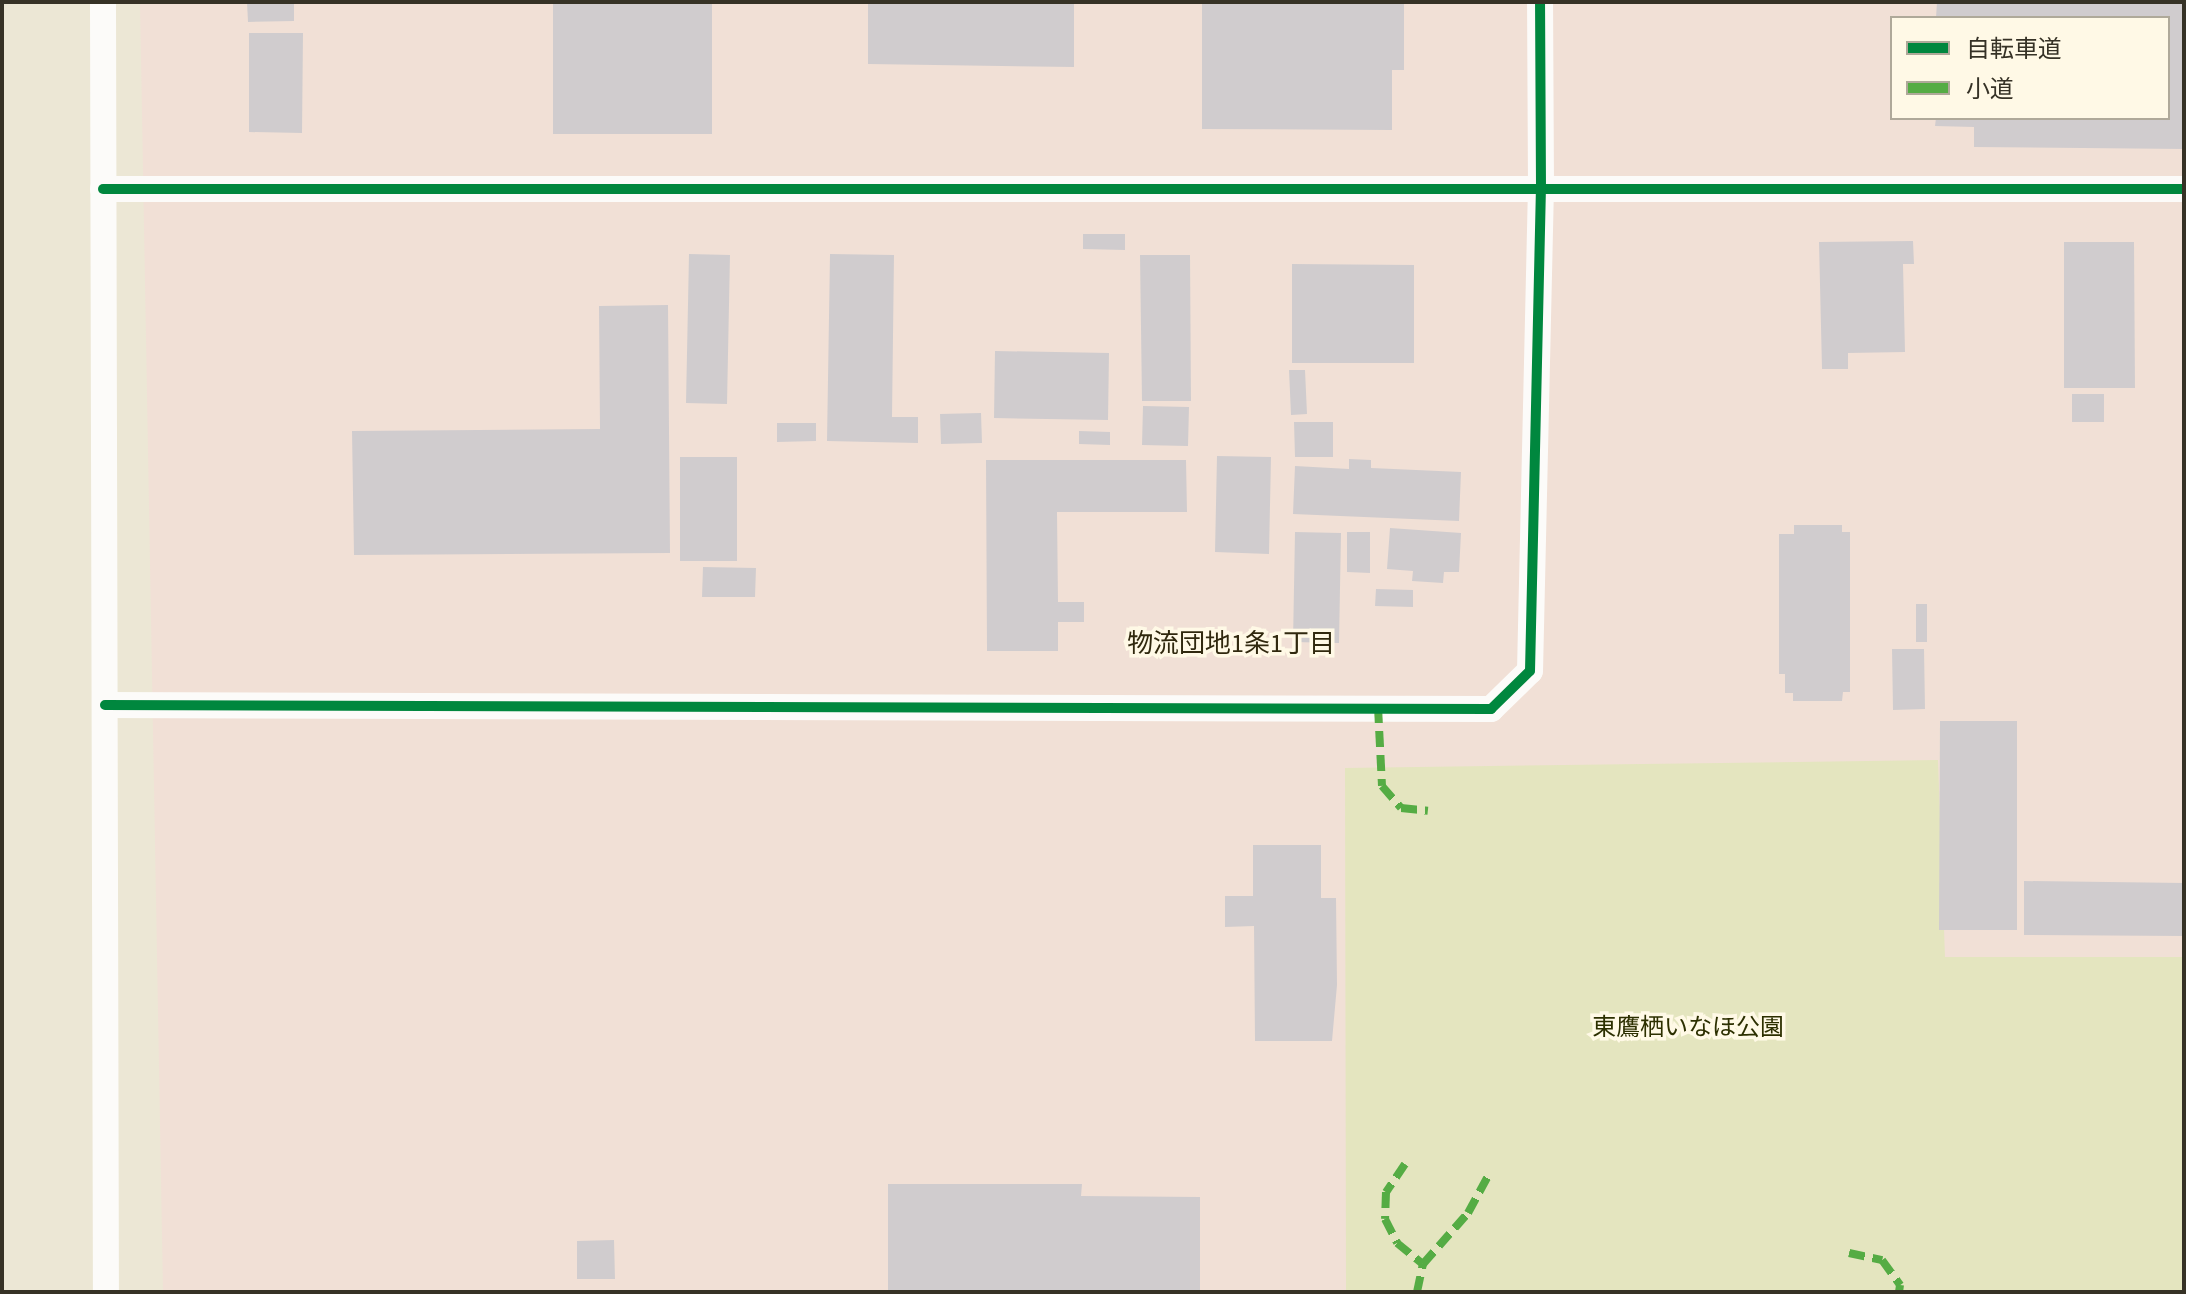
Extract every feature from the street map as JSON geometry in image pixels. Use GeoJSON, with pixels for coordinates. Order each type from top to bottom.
{"type":"FeatureCollection","features":[{"type":"Feature","properties":{"kind":"street"},"geometry":{"type":"LineString","coordinates":[[103,2],[106,1292]]}},
{"type":"Feature","properties":{"kind":"street"},"geometry":{"type":"LineString","coordinates":[[105,705],[1491,709],[1530,671],[1541,187],[1540,2]]}},
{"type":"Feature","properties":{"kind":"street"},"geometry":{"type":"LineString","coordinates":[[103,189],[2184,189]]}},
{"type":"Feature","properties":{"kind":"shaded area"},"geometry":{"type":"Polygon","coordinates":[[[140,2],[2184,2],[2184,1292],[163,1292],[140,2]]]}},
{"type":"Feature","properties":{"kind":"green space","name":"東鷹栖いなほ公園"},"geometry":{"type":"Polygon","coordinates":[[[1938,760],[1945,957],[2184,957],[2184,1292],[1346,1292],[1345,768],[1938,760]]]}},
{"type":"Feature","properties":{"kind":"building"},"geometry":{"type":"Polygon","coordinates":[[[247,2],[294,2],[294,21],[248,22],[247,2]]]}},
{"type":"Feature","properties":{"kind":"building"},"geometry":{"type":"Polygon","coordinates":[[[553,2],[712,2],[712,134],[553,134],[553,2]]]}},
{"type":"Feature","properties":{"kind":"building"},"geometry":{"type":"Polygon","coordinates":[[[868,2],[1074,2],[1074,67],[868,64],[868,2]]]}},
{"type":"Feature","properties":{"kind":"building"},"geometry":{"type":"Polygon","coordinates":[[[1202,2],[1404,2],[1404,70],[1392,70],[1392,130],[1202,129],[1202,2]]]}},
{"type":"Feature","properties":{"kind":"building"},"geometry":{"type":"Polygon","coordinates":[[[1937,2],[2184,2],[2184,149],[1974,147],[1974,127],[1935,126],[1936,120],[2170,120],[2170,16],[1936,16],[1937,2]]]}},
{"type":"Feature","properties":{"kind":"building"},"geometry":{"type":"Polygon","coordinates":[[[249,33],[303,33],[302,133],[249,132],[249,33]]]}},
{"type":"Feature","properties":{"kind":"building"},"geometry":{"type":"Polygon","coordinates":[[[1083,234],[1125,234],[1125,250],[1083,249],[1083,234]]]}},
{"type":"Feature","properties":{"kind":"building"},"geometry":{"type":"Polygon","coordinates":[[[1913,241],[1914,264],[1903,264],[1905,352],[1848,353],[1848,369],[1822,369],[1819,242],[1913,241]]]}},
{"type":"Feature","properties":{"kind":"building"},"geometry":{"type":"Polygon","coordinates":[[[2064,242],[2134,242],[2135,388],[2064,388],[2064,242]]]}},
{"type":"Feature","properties":{"kind":"building"},"geometry":{"type":"Polygon","coordinates":[[[689,254],[730,255],[727,404],[686,403],[689,254]]]}},
{"type":"Feature","properties":{"kind":"building"},"geometry":{"type":"Polygon","coordinates":[[[830,254],[894,255],[892,417],[918,417],[918,443],[827,441],[830,254]]]}},
{"type":"Feature","properties":{"kind":"building"},"geometry":{"type":"Polygon","coordinates":[[[1140,255],[1190,255],[1191,401],[1142,401],[1140,255]]]}},
{"type":"Feature","properties":{"kind":"building"},"geometry":{"type":"Polygon","coordinates":[[[1292,264],[1414,265],[1414,363],[1292,363],[1292,264]]]}},
{"type":"Feature","properties":{"kind":"building"},"geometry":{"type":"Polygon","coordinates":[[[668,305],[670,553],[354,555],[352,431],[600,429],[599,306],[668,305]]]}},
{"type":"Feature","properties":{"kind":"building"},"geometry":{"type":"Polygon","coordinates":[[[995,351],[1109,353],[1108,420],[994,418],[995,351]]]}},
{"type":"Feature","properties":{"kind":"building"},"geometry":{"type":"Polygon","coordinates":[[[1289,370],[1305,370],[1307,414],[1291,415],[1289,370]]]}},
{"type":"Feature","properties":{"kind":"building"},"geometry":{"type":"Polygon","coordinates":[[[2072,394],[2104,394],[2104,422],[2072,422],[2072,394]]]}},
{"type":"Feature","properties":{"kind":"building"},"geometry":{"type":"Polygon","coordinates":[[[1143,406],[1189,407],[1188,446],[1142,445],[1143,406]]]}},
{"type":"Feature","properties":{"kind":"building"},"geometry":{"type":"Polygon","coordinates":[[[981,413],[982,443],[941,444],[940,414],[981,413]]]}},
{"type":"Feature","properties":{"kind":"building"},"geometry":{"type":"Polygon","coordinates":[[[1294,422],[1333,422],[1333,457],[1295,457],[1294,422]]]}},
{"type":"Feature","properties":{"kind":"building"},"geometry":{"type":"Polygon","coordinates":[[[777,423],[816,423],[816,441],[777,442],[777,423]]]}},
{"type":"Feature","properties":{"kind":"building"},"geometry":{"type":"Polygon","coordinates":[[[1079,431],[1110,432],[1110,445],[1079,444],[1079,431]]]}},
{"type":"Feature","properties":{"kind":"building"},"geometry":{"type":"Polygon","coordinates":[[[1217,456],[1271,457],[1269,554],[1215,552],[1217,456]]]}},
{"type":"Feature","properties":{"kind":"building"},"geometry":{"type":"Polygon","coordinates":[[[680,457],[737,457],[737,561],[680,561],[680,457]]]}},
{"type":"Feature","properties":{"kind":"building"},"geometry":{"type":"Polygon","coordinates":[[[1349,459],[1371,460],[1371,468],[1461,472],[1459,521],[1293,514],[1295,466],[1349,469],[1349,459]]]}},
{"type":"Feature","properties":{"kind":"building"},"geometry":{"type":"Polygon","coordinates":[[[986,460],[1186,460],[1187,512],[1057,512],[1058,602],[1084,602],[1084,622],[1058,622],[1058,651],[987,651],[986,460]]]}},
{"type":"Feature","properties":{"kind":"building"},"geometry":{"type":"Polygon","coordinates":[[[1794,525],[1842,525],[1842,532],[1850,532],[1850,692],[1843,692],[1842,701],[1793,701],[1793,693],[1785,693],[1785,674],[1779,674],[1779,534],[1794,534],[1794,525]]]}},
{"type":"Feature","properties":{"kind":"building"},"geometry":{"type":"Polygon","coordinates":[[[1390,528],[1461,533],[1459,572],[1444,572],[1443,583],[1412,581],[1413,571],[1387,569],[1390,528]]]}},
{"type":"Feature","properties":{"kind":"building"},"geometry":{"type":"Polygon","coordinates":[[[1295,532],[1341,533],[1339,643],[1293,642],[1295,532]]]}},
{"type":"Feature","properties":{"kind":"building"},"geometry":{"type":"Polygon","coordinates":[[[1347,532],[1370,532],[1370,573],[1347,572],[1347,532]]]}},
{"type":"Feature","properties":{"kind":"building"},"geometry":{"type":"Polygon","coordinates":[[[703,567],[756,568],[755,597],[702,597],[703,567]]]}},
{"type":"Feature","properties":{"kind":"building"},"geometry":{"type":"Polygon","coordinates":[[[1376,589],[1413,590],[1413,607],[1375,606],[1376,589]]]}},
{"type":"Feature","properties":{"kind":"building"},"geometry":{"type":"Polygon","coordinates":[[[1916,604],[1927,604],[1927,642],[1916,642],[1916,604]]]}},
{"type":"Feature","properties":{"kind":"building"},"geometry":{"type":"Polygon","coordinates":[[[1892,649],[1924,649],[1925,709],[1893,710],[1892,649]]]}},
{"type":"Feature","properties":{"kind":"building"},"geometry":{"type":"Polygon","coordinates":[[[1940,721],[2017,721],[2017,930],[1939,930],[1940,721]]]}},
{"type":"Feature","properties":{"kind":"building"},"geometry":{"type":"Polygon","coordinates":[[[1253,845],[1321,845],[1321,898],[1336,898],[1337,985],[1332,1041],[1255,1041],[1254,926],[1225,927],[1225,896],[1253,896],[1253,845]]]}},
{"type":"Feature","properties":{"kind":"building"},"geometry":{"type":"Polygon","coordinates":[[[2024,881],[2184,883],[2184,936],[2024,935],[2024,881]]]}},
{"type":"Feature","properties":{"kind":"building"},"geometry":{"type":"Polygon","coordinates":[[[888,1184],[1082,1184],[1081,1196],[1200,1197],[1200,1292],[888,1292],[888,1184]]]}},
{"type":"Feature","properties":{"kind":"building"},"geometry":{"type":"Polygon","coordinates":[[[614,1240],[615,1279],[577,1279],[577,1241],[614,1240]]]}},
{"type":"Feature","properties":{"kind":"marked path"},"geometry":{"type":"LineString","coordinates":[[1378,707],[1382,786],[1401,808],[1428,811]]}},
{"type":"Feature","properties":{"kind":"marked path"},"geometry":{"type":"LineString","coordinates":[[1405,1164],[1386,1192],[1385,1219],[1397,1243],[1423,1264]]}},
{"type":"Feature","properties":{"kind":"marked path"},"geometry":{"type":"LineString","coordinates":[[1417,1292],[1423,1264],[1468,1213],[1488,1176]]}},
{"type":"Feature","properties":{"kind":"marked path"},"geometry":{"type":"LineString","coordinates":[[1849,1253],[1882,1260],[1900,1285],[1899,1292]]}},
{"type":"Feature","properties":{"kind":"cycle path"},"geometry":{"type":"LineString","coordinates":[[105,705],[1491,709],[1530,671],[1541,187],[1540,2]]}},
{"type":"Feature","properties":{"kind":"cycle path"},"geometry":{"type":"LineString","coordinates":[[103,189],[2184,189]]}},
{"type":"Feature","properties":{"kind":"district","name":"物流団地1条1丁目"},"geometry":{"type":"Point","coordinates":[1231,644]}}]}
